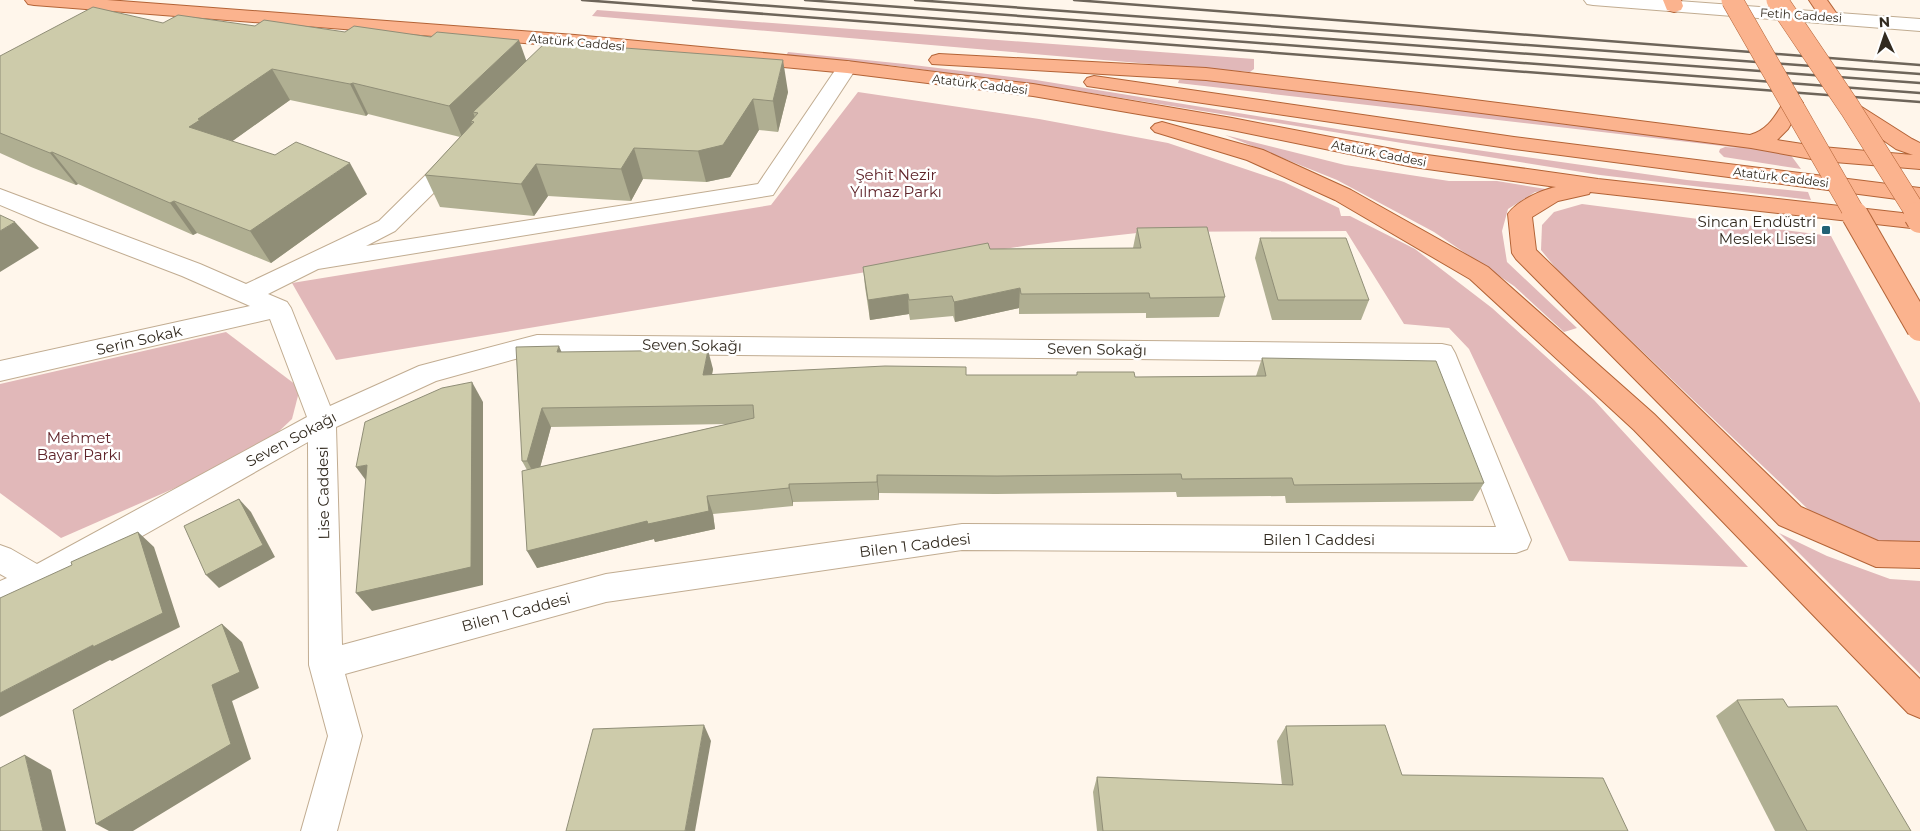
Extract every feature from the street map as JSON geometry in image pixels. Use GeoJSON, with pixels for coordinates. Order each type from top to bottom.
{"type":"FeatureCollection","features":[{"type":"Feature","properties":{"kind":"main road","name":"Atatürk Caddesi"},"geometry":{"type":"LineString","coordinates":[[34,0],[575,41],[847,68],[1033,90],[1232,124],[1413,160],[1598,186],[1920,221]]}},
{"type":"Feature","properties":{"kind":"main road","name":"Atatürk Caddesi"},"geometry":{"type":"LineString","coordinates":[[242,0],[793,45],[939,60],[1524,144],[1920,195]]}},
{"type":"Feature","properties":{"kind":"main road"},"geometry":{"type":"LineString","coordinates":[[1732,0],[1793,103],[1920,328]]}},
{"type":"Feature","properties":{"kind":"main road"},"geometry":{"type":"LineString","coordinates":[[1777,0],[1850,108],[1920,221]]}},
{"type":"Feature","properties":{"kind":"main road"},"geometry":{"type":"LineString","coordinates":[[1818,0],[1830,17]]}},
{"type":"Feature","properties":{"kind":"main road"},"geometry":{"type":"LineString","coordinates":[[939,60],[1206,74],[1751,142],[1822,154],[1920,162]]}},
{"type":"Feature","properties":{"kind":"main road"},"geometry":{"type":"LineString","coordinates":[[1033,90],[1255,155],[1343,195],[1479,273],[1644,422],[1920,702]]}},
{"type":"Feature","properties":{"kind":"main road"},"geometry":{"type":"LineString","coordinates":[[1751,142],[1769,138],[1778,129],[1793,103]]}},
{"type":"Feature","properties":{"kind":"main road"},"geometry":{"type":"LineString","coordinates":[[1850,108],[1904,144],[1920,150]]}},
{"type":"Feature","properties":{"kind":"main road"},"geometry":{"type":"LineString","coordinates":[[1598,186],[1551,195],[1520,214],[1524,254],[1790,516],[1876,554],[1920,555]]}},
{"type":"Feature","properties":{"kind":"street","name":"Fetih Caddesi"},"geometry":{"type":"LineString","coordinates":[[1593,0],[1673,3],[1920,24]]}},
{"type":"Feature","properties":{"kind":"street"},"geometry":{"type":"LineString","coordinates":[[105,26],[140,7]]}},
{"type":"Feature","properties":{"kind":"street"},"geometry":{"type":"LineString","coordinates":[[554,62],[575,41]]}},
{"type":"Feature","properties":{"kind":"street"},"geometry":{"type":"LineString","coordinates":[[313,262],[765,190],[847,68]]}},
{"type":"Feature","properties":{"kind":"street"},"geometry":{"type":"LineString","coordinates":[[246,294],[387,226],[471,144]]}},
{"type":"Feature","properties":{"kind":"street"},"geometry":{"type":"LineString","coordinates":[[0,196],[51,218],[191,270],[278,308]]}},
{"type":"Feature","properties":{"kind":"street","name":"Serin Sokak"},"geometry":{"type":"LineString","coordinates":[[0,371],[278,308]]}},
{"type":"Feature","properties":{"kind":"street","name":"Lise Caddesi"},"geometry":{"type":"LineString","coordinates":[[278,308],[322,421],[326,665],[345,736],[315,827]]}},
{"type":"Feature","properties":{"kind":"street","name":"Seven Sokağı"},"geometry":{"type":"LineString","coordinates":[[0,596],[36,580],[322,421],[428,373],[537,344],[1442,352],[1516,540]]}},
{"type":"Feature","properties":{"kind":"street","name":"Bilen 1 Caddesi"},"geometry":{"type":"LineString","coordinates":[[326,665],[407,641],[606,588],[962,537],[1516,540]]}},
{"type":"Feature","properties":{"kind":"street"},"geometry":{"type":"LineString","coordinates":[[0,558],[36,580]]}},
{"type":"Feature","properties":{"kind":"green space"},"geometry":{"type":"Polygon","coordinates":[[[597,10],[1254,59],[1254,69],[1250,72],[1197,68],[592,16],[597,10]]]}},
{"type":"Feature","properties":{"kind":"green space"},"geometry":{"type":"Polygon","coordinates":[[[788,52],[1036,80],[1392,138],[1687,180],[1808,192],[1811,200],[1600,175],[1066,89],[896,66],[786,56],[788,52]]]}},
{"type":"Feature","properties":{"kind":"green space"},"geometry":{"type":"Polygon","coordinates":[[[1197,79],[1776,148],[1790,154],[1801,169],[1724,157],[1719,152],[1720,149],[1725,147],[1740,148],[1178,83],[1179,80],[1197,79]]]}},
{"type":"Feature","properties":{"kind":"green space","name":"Şehit Nezir Yılmaz Parkı"},"geometry":{"type":"Polygon","coordinates":[[[858,92],[1039,119],[1168,143],[1284,182],[1339,208],[1341,216],[1350,216],[1415,249],[1492,308],[1594,400],[1748,567],[1569,561],[1469,349],[1449,328],[1404,324],[1346,231],[1146,232],[1029,245],[336,360],[292,283],[771,205],[858,92]]]}},
{"type":"Feature","properties":{"kind":"green space"},"geometry":{"type":"Polygon","coordinates":[[[1225,135],[1345,165],[1449,181],[1497,181],[1552,190],[1535,192],[1508,209],[1502,231],[1507,262],[1577,328],[1564,332],[1514,286],[1434,232],[1337,180],[1225,135]]]}},
{"type":"Feature","properties":{"kind":"green space"},"geometry":{"type":"Polygon","coordinates":[[[1582,204],[1831,236],[1920,403],[1920,545],[1887,545],[1812,513],[1559,272],[1541,250],[1542,225],[1554,212],[1582,204]]]}},
{"type":"Feature","properties":{"kind":"green space","name":"Mehmet Bayar Parkı"},"geometry":{"type":"Polygon","coordinates":[[[226,332],[300,388],[292,419],[257,452],[61,538],[0,493],[0,384],[226,332]]]}},
{"type":"Feature","properties":{"kind":"green space"},"geometry":{"type":"Polygon","coordinates":[[[1779,533],[1827,556],[1890,579],[1920,581],[1920,674],[1779,533]]]}},
{"type":"Feature","properties":{"kind":"building"},"geometry":{"type":"Polygon","coordinates":[[[93,7],[163,23],[178,15],[255,26],[264,20],[345,32],[354,26],[431,37],[437,32],[519,40],[449,106],[353,83],[272,69],[198,119],[200,120],[189,127],[275,155],[296,142],[350,163],[250,231],[174,201],[170,203],[52,152],[50,153],[0,133],[0,56],[93,7]]]}},
{"type":"Feature","properties":{"kind":"building"},"geometry":{"type":"Polygon","coordinates":[[[546,42],[783,60],[773,101],[753,99],[723,145],[698,151],[634,148],[621,169],[536,164],[521,184],[425,175],[474,122],[471,121],[478,113],[473,112],[546,42]]]}},
{"type":"Feature","properties":{"kind":"building"},"geometry":{"type":"Polygon","coordinates":[[[0,215],[15,222],[0,231],[0,215]]]}},
{"type":"Feature","properties":{"kind":"building"},"geometry":{"type":"Polygon","coordinates":[[[1207,227],[1225,297],[1150,298],[1149,293],[1021,294],[1020,288],[954,302],[952,296],[909,300],[908,294],[868,300],[863,267],[988,243],[990,249],[1141,248],[1137,228],[1207,227]]]}},
{"type":"Feature","properties":{"kind":"building"},"geometry":{"type":"Polygon","coordinates":[[[1260,238],[1346,238],[1369,300],[1278,300],[1260,238]]]}},
{"type":"Feature","properties":{"kind":"building"},"geometry":{"type":"Polygon","coordinates":[[[559,346],[557,352],[708,350],[703,375],[885,366],[966,367],[966,375],[1077,375],[1077,372],[1134,372],[1135,377],[1266,376],[1262,358],[1436,361],[1484,483],[1294,485],[1292,478],[1182,479],[1181,474],[877,475],[877,482],[789,484],[789,488],[707,496],[709,511],[648,524],[647,521],[527,551],[522,471],[754,418],[753,405],[542,408],[527,461],[522,461],[516,347],[559,346]]]}},
{"type":"Feature","properties":{"kind":"building"},"geometry":{"type":"Polygon","coordinates":[[[472,382],[471,567],[356,593],[367,465],[356,467],[365,422],[442,388],[472,382]]]}},
{"type":"Feature","properties":{"kind":"building"},"geometry":{"type":"Polygon","coordinates":[[[239,499],[263,545],[206,575],[184,526],[239,499]]]}},
{"type":"Feature","properties":{"kind":"building"},"geometry":{"type":"Polygon","coordinates":[[[138,532],[163,613],[93,647],[93,645],[0,693],[0,598],[72,565],[71,562],[138,532]]]}},
{"type":"Feature","properties":{"kind":"building"},"geometry":{"type":"Polygon","coordinates":[[[222,624],[240,672],[212,685],[231,744],[96,824],[73,710],[222,624]]]}},
{"type":"Feature","properties":{"kind":"building"},"geometry":{"type":"Polygon","coordinates":[[[1783,699],[1788,707],[1837,706],[1911,831],[1807,831],[1737,700],[1783,699]]]}},
{"type":"Feature","properties":{"kind":"building"},"geometry":{"type":"Polygon","coordinates":[[[704,725],[685,831],[566,831],[593,729],[704,725]]]}},
{"type":"Feature","properties":{"kind":"building"},"geometry":{"type":"Polygon","coordinates":[[[1385,725],[1402,775],[1603,778],[1628,831],[1103,831],[1097,777],[1293,785],[1286,726],[1385,725]]]}},
{"type":"Feature","properties":{"kind":"building"},"geometry":{"type":"Polygon","coordinates":[[[25,755],[43,831],[0,831],[0,768],[25,755]]]}},
{"type":"Feature","properties":{"kind":"railway"},"geometry":{"type":"LineString","coordinates":[[582,0],[1920,102]]}},
{"type":"Feature","properties":{"kind":"railway"},"geometry":{"type":"LineString","coordinates":[[693,0],[1920,93]]}},
{"type":"Feature","properties":{"kind":"railway"},"geometry":{"type":"LineString","coordinates":[[805,0],[1920,83]]}},
{"type":"Feature","properties":{"kind":"railway"},"geometry":{"type":"LineString","coordinates":[[915,0],[1920,74]]}},
{"type":"Feature","properties":{"kind":"railway"},"geometry":{"type":"LineString","coordinates":[[1074,0],[1920,65]]}},
{"type":"Feature","properties":{"kind":"place","name":"Sincan Endüstri Meslek Lisesi"},"geometry":{"type":"Point","coordinates":[1826,230]}}]}
